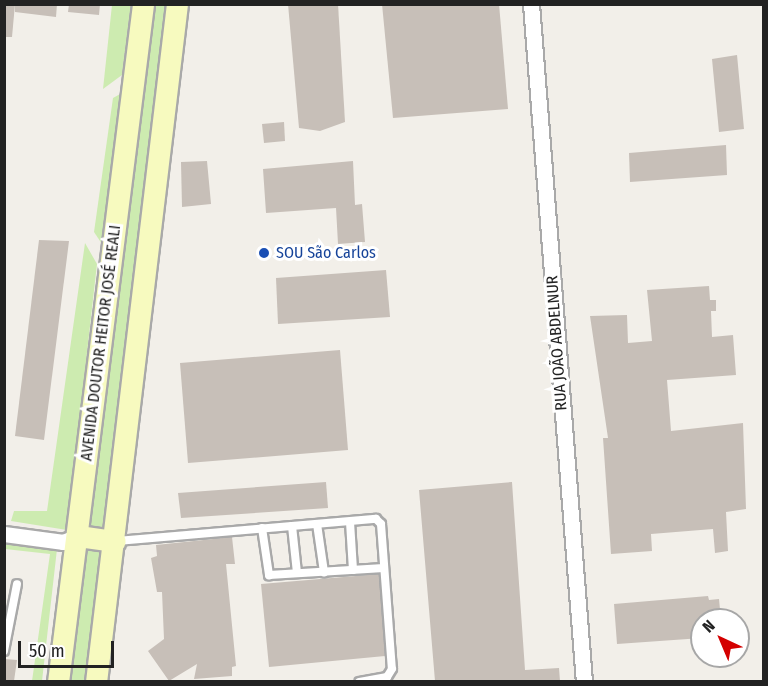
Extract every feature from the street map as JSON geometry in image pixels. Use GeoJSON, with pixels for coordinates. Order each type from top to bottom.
{"type":"FeatureCollection","features":[{"type":"Feature","properties":{"kind":"main road","name":"AVENIDA DOUTOR HEITOR JOSÉ REALI"},"geometry":{"type":"LineString","coordinates":[[58,681],[143,4]]}},
{"type":"Feature","properties":{"kind":"main road"},"geometry":{"type":"LineString","coordinates":[[96,681],[104,608],[115,541],[177,4]]}},
{"type":"Feature","properties":{"kind":"main road"},"geometry":{"type":"LineString","coordinates":[[78,536],[115,541]]}},
{"type":"Feature","properties":{"kind":"main road"},"geometry":{"type":"LineString","coordinates":[[69,604],[104,608]]}},
{"type":"Feature","properties":{"kind":"street","name":"RUA JOÃO ABDELNUR"},"geometry":{"type":"LineString","coordinates":[[531,4],[584,681]]}},
{"type":"Feature","properties":{"kind":"street"},"geometry":{"type":"LineString","coordinates":[[4,534],[63,542],[78,536]]}},
{"type":"Feature","properties":{"kind":"lane"},"geometry":{"type":"LineString","coordinates":[[115,541],[148,541],[262,528],[379,521],[392,669],[387,677],[359,681]]}},
{"type":"Feature","properties":{"kind":"lane"},"geometry":{"type":"LineString","coordinates":[[350,522],[353,570]]}},
{"type":"Feature","properties":{"kind":"lane"},"geometry":{"type":"LineString","coordinates":[[317,524],[324,572]]}},
{"type":"Feature","properties":{"kind":"lane"},"geometry":{"type":"LineString","coordinates":[[292,526],[297,573]]}},
{"type":"Feature","properties":{"kind":"lane"},"geometry":{"type":"LineString","coordinates":[[262,528],[268,575],[384,568]]}},
{"type":"Feature","properties":{"kind":"lane"},"geometry":{"type":"LineString","coordinates":[[4,651],[17,584]]}},
{"type":"Feature","properties":{"kind":"green space"},"geometry":{"type":"Polygon","coordinates":[[[112,5],[131,5],[122,75],[103,89],[112,5]]]}},
{"type":"Feature","properties":{"kind":"green space"},"geometry":{"type":"Polygon","coordinates":[[[154,5],[171,5],[89,681],[71,682],[154,5]]]}},
{"type":"Feature","properties":{"kind":"green space"},"geometry":{"type":"Polygon","coordinates":[[[122,93],[102,244],[94,232],[113,98],[122,93]]]}},
{"type":"Feature","properties":{"kind":"green space"},"geometry":{"type":"Polygon","coordinates":[[[85,243],[97,264],[67,530],[11,521],[14,511],[47,511],[85,243]]]}},
{"type":"Feature","properties":{"kind":"green space"},"geometry":{"type":"Polygon","coordinates":[[[5,538],[57,549],[42,681],[32,681],[50,554],[5,549],[5,538]]]}},
{"type":"Feature","properties":{"kind":"building"},"geometry":{"type":"Polygon","coordinates":[[[4,4],[15,4],[12,37],[4,37],[4,4]]]}},
{"type":"Feature","properties":{"kind":"building"},"geometry":{"type":"Polygon","coordinates":[[[15,4],[57,4],[56,17],[15,12],[15,4]]]}},
{"type":"Feature","properties":{"kind":"building"},"geometry":{"type":"Polygon","coordinates":[[[69,4],[100,4],[99,15],[68,12],[69,4]]]}},
{"type":"Feature","properties":{"kind":"building"},"geometry":{"type":"Polygon","coordinates":[[[288,4],[338,4],[345,122],[320,131],[299,128],[288,4]]]}},
{"type":"Feature","properties":{"kind":"building"},"geometry":{"type":"Polygon","coordinates":[[[382,4],[499,4],[508,109],[393,118],[382,4]]]}},
{"type":"Feature","properties":{"kind":"building"},"geometry":{"type":"Polygon","coordinates":[[[737,55],[744,129],[719,132],[712,59],[737,55]]]}},
{"type":"Feature","properties":{"kind":"building"},"geometry":{"type":"Polygon","coordinates":[[[284,122],[285,141],[264,143],[262,124],[284,122]]]}},
{"type":"Feature","properties":{"kind":"building"},"geometry":{"type":"Polygon","coordinates":[[[726,145],[727,175],[630,182],[629,153],[726,145]]]}},
{"type":"Feature","properties":{"kind":"building"},"geometry":{"type":"Polygon","coordinates":[[[207,161],[211,204],[182,207],[181,162],[207,161]]]}},
{"type":"Feature","properties":{"kind":"building"},"geometry":{"type":"Polygon","coordinates":[[[353,161],[355,205],[362,204],[365,242],[338,244],[336,208],[266,213],[263,169],[353,161]]]}},
{"type":"Feature","properties":{"kind":"building"},"geometry":{"type":"Polygon","coordinates":[[[39,240],[69,241],[44,440],[15,436],[39,240]]]}},
{"type":"Feature","properties":{"kind":"building"},"geometry":{"type":"Polygon","coordinates":[[[386,270],[390,317],[278,324],[276,278],[386,270]]]}},
{"type":"Feature","properties":{"kind":"building"},"geometry":{"type":"Polygon","coordinates":[[[709,286],[710,300],[716,300],[716,311],[711,311],[712,337],[733,335],[736,375],[667,380],[671,431],[743,423],[746,509],[726,512],[728,551],[715,553],[713,529],[651,534],[652,551],[611,554],[603,438],[608,438],[590,316],[627,315],[628,343],[652,341],[647,290],[709,286]]]}},
{"type":"Feature","properties":{"kind":"building"},"geometry":{"type":"Polygon","coordinates":[[[340,350],[348,450],[188,463],[180,363],[340,350]]]}},
{"type":"Feature","properties":{"kind":"building"},"geometry":{"type":"Polygon","coordinates":[[[326,482],[328,508],[181,518],[178,493],[326,482]]]}},
{"type":"Feature","properties":{"kind":"building"},"geometry":{"type":"Polygon","coordinates":[[[512,482],[525,670],[559,668],[560,681],[435,681],[419,490],[512,482]]]}},
{"type":"Feature","properties":{"kind":"building"},"geometry":{"type":"Polygon","coordinates":[[[232,537],[235,564],[226,564],[236,666],[232,667],[232,676],[194,679],[197,664],[169,681],[148,651],[164,639],[162,592],[157,592],[151,558],[157,556],[156,545],[232,537]]]}},
{"type":"Feature","properties":{"kind":"building"},"geometry":{"type":"Polygon","coordinates":[[[379,574],[385,656],[269,667],[261,584],[379,574]]]}},
{"type":"Feature","properties":{"kind":"building"},"geometry":{"type":"Polygon","coordinates":[[[708,596],[709,600],[719,599],[720,608],[690,608],[690,639],[617,644],[614,604],[708,596]]]}},
{"type":"Feature","properties":{"kind":"building"},"geometry":{"type":"Polygon","coordinates":[[[5,659],[17,660],[14,681],[4,681],[5,659]]]}},
{"type":"Feature","properties":{"kind":"place","name":"SOU São Carlos"},"geometry":{"type":"Point","coordinates":[264,253]}}]}
